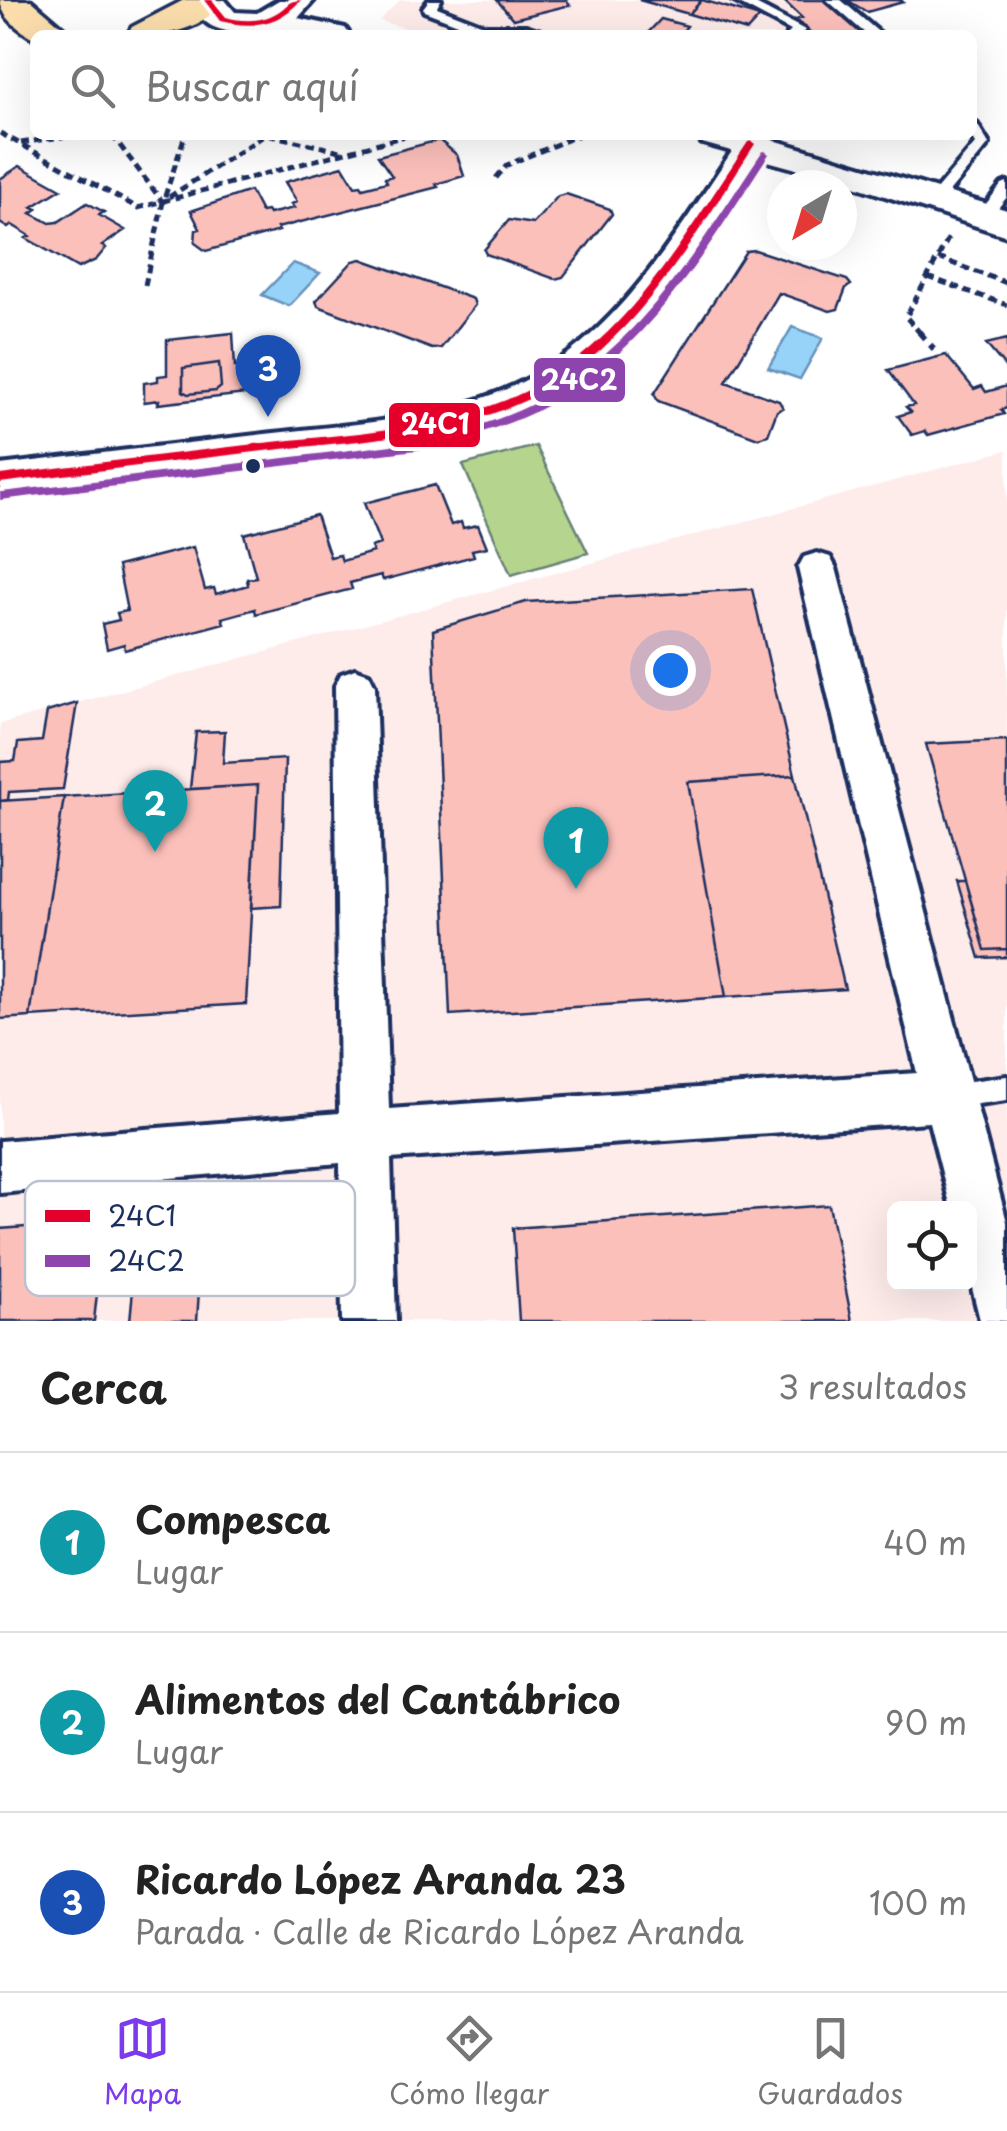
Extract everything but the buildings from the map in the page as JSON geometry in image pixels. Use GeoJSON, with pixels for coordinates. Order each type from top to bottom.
{"type":"FeatureCollection","features":[{"type":"Feature","properties":{"kind":"highway"},"geometry":{"type":"LineString","coordinates":[[13,0],[30,22],[45,30]]}},
{"type":"Feature","properties":{"kind":"highway"},"geometry":{"type":"LineString","coordinates":[[156,30],[207,0]]}},
{"type":"Feature","properties":{"kind":"highway"},"geometry":{"type":"LineString","coordinates":[[222,30],[251,22]]}},
{"type":"Feature","properties":{"kind":"highway"},"geometry":{"type":"LineString","coordinates":[[0,28],[30,33]]}},
{"type":"Feature","properties":{"kind":"highway"},"geometry":{"type":"LineString","coordinates":[[0,40],[30,49]]}},
{"type":"Feature","properties":{"kind":"street"},"geometry":{"type":"LineString","coordinates":[[207,0],[218,17],[301,30]]}},
{"type":"Feature","properties":{"kind":"street"},"geometry":{"type":"LineString","coordinates":[[251,22],[283,15],[300,0],[354,30]]}},
{"type":"Feature","properties":{"kind":"street"},"geometry":{"type":"LineString","coordinates":[[0,480],[423,428],[471,418],[542,388],[586,357],[625,320],[732,140]]}},
{"type":"Feature","properties":{"kind":"street"},"geometry":{"type":"LineString","coordinates":[[737,140],[980,207]]}},
{"type":"Feature","properties":{"kind":"street"},"geometry":{"type":"LineString","coordinates":[[817,568],[947,1096],[1007,1320]]}},
{"type":"Feature","properties":{"kind":"street"},"geometry":{"type":"LineString","coordinates":[[355,686],[369,1321]]}},
{"type":"Feature","properties":{"kind":"street"},"geometry":{"type":"LineString","coordinates":[[0,1167],[365,1136],[947,1096]]}},
{"type":"Feature","properties":{"kind":"lane"},"geometry":{"type":"LineString","coordinates":[[435,0],[429,8],[484,30],[526,30]]}},
{"type":"Feature","properties":{"kind":"lane"},"geometry":{"type":"LineString","coordinates":[[738,0],[799,30]]}},
{"type":"Feature","properties":{"kind":"lane"},"geometry":{"type":"LineString","coordinates":[[833,0],[869,30]]}},
{"type":"Feature","properties":{"kind":"lane"},"geometry":{"type":"LineString","coordinates":[[977,136],[982,144],[980,207]]}},
{"type":"Feature","properties":{"kind":"lane"},"geometry":{"type":"LineString","coordinates":[[947,1096],[1007,1088]]}},
{"type":"Feature","properties":{"kind":"path"},"geometry":{"type":"LineString","coordinates":[[0,133],[138,208],[390,140]]}},
{"type":"Feature","properties":{"kind":"path"},"geometry":{"type":"LineString","coordinates":[[19,143],[40,140]]}},
{"type":"Feature","properties":{"kind":"path"},"geometry":{"type":"LineString","coordinates":[[116,140],[162,202]]}},
{"type":"Feature","properties":{"kind":"path"},"geometry":{"type":"LineString","coordinates":[[145,285],[162,202],[183,140]]}},
{"type":"Feature","properties":{"kind":"path"},"geometry":{"type":"LineString","coordinates":[[162,202],[259,140]]}},
{"type":"Feature","properties":{"kind":"path"},"geometry":{"type":"LineString","coordinates":[[290,140],[346,152]]}},
{"type":"Feature","properties":{"kind":"path"},"geometry":{"type":"LineString","coordinates":[[496,178],[508,165],[567,140]]}},
{"type":"Feature","properties":{"kind":"path"},"geometry":{"type":"LineString","coordinates":[[934,349],[906,316],[938,258],[980,207]]}},
{"type":"Feature","properties":{"kind":"path"},"geometry":{"type":"LineString","coordinates":[[938,258],[1007,283]]}},
{"type":"Feature","properties":{"kind":"path"},"geometry":{"type":"LineString","coordinates":[[928,277],[1007,305]]}},
{"type":"Feature","properties":{"kind":"shaded area"},"geometry":{"type":"Polygon","coordinates":[[[400,0],[825,0],[861,30],[412,30],[379,21],[400,0]]]}},
{"type":"Feature","properties":{"kind":"shaded area"},"geometry":{"type":"Polygon","coordinates":[[[1007,450],[1007,1321],[0,1321],[0,724],[1007,450]]]}},
{"type":"Feature","properties":{"kind":"green space"},"geometry":{"type":"Polygon","coordinates":[[[536,446],[588,553],[511,575],[463,465],[536,446]]]}},
{"type":"Feature","properties":{"kind":"water"},"geometry":{"type":"Polygon","coordinates":[[[293,263],[320,273],[289,306],[262,295],[293,263]]]}},
{"type":"Feature","properties":{"kind":"water"},"geometry":{"type":"Polygon","coordinates":[[[792,327],[823,338],[800,379],[768,368],[792,327]]]}},
{"type":"Feature","properties":{"kind":"transit line","name":"24C1"},"geometry":{"type":"LineString","coordinates":[[208,0],[223,19],[244,23],[273,18],[297,0]]}},
{"type":"Feature","properties":{"kind":"transit line","name":"24C1"},"geometry":{"type":"LineString","coordinates":[[0,479],[384,434],[462,418],[537,390],[599,346],[648,294],[751,144]]}},
{"type":"Feature","properties":{"kind":"transit line","name":"24C2"},"geometry":{"type":"LineString","coordinates":[[2,496],[425,445],[489,427],[543,403],[589,374],[628,340],[696,256],[765,154]]}},
{"type":"Feature","properties":{"kind":"place","name":"Ricardo López Aranda 23"},"geometry":{"type":"Point","coordinates":[268,417]}},
{"type":"Feature","properties":{"kind":"place","name":"Alimentos del Cantábrico"},"geometry":{"type":"Point","coordinates":[155,852]}},
{"type":"Feature","properties":{"kind":"place","name":"Compesca"},"geometry":{"type":"Point","coordinates":[576,889]}}]}
